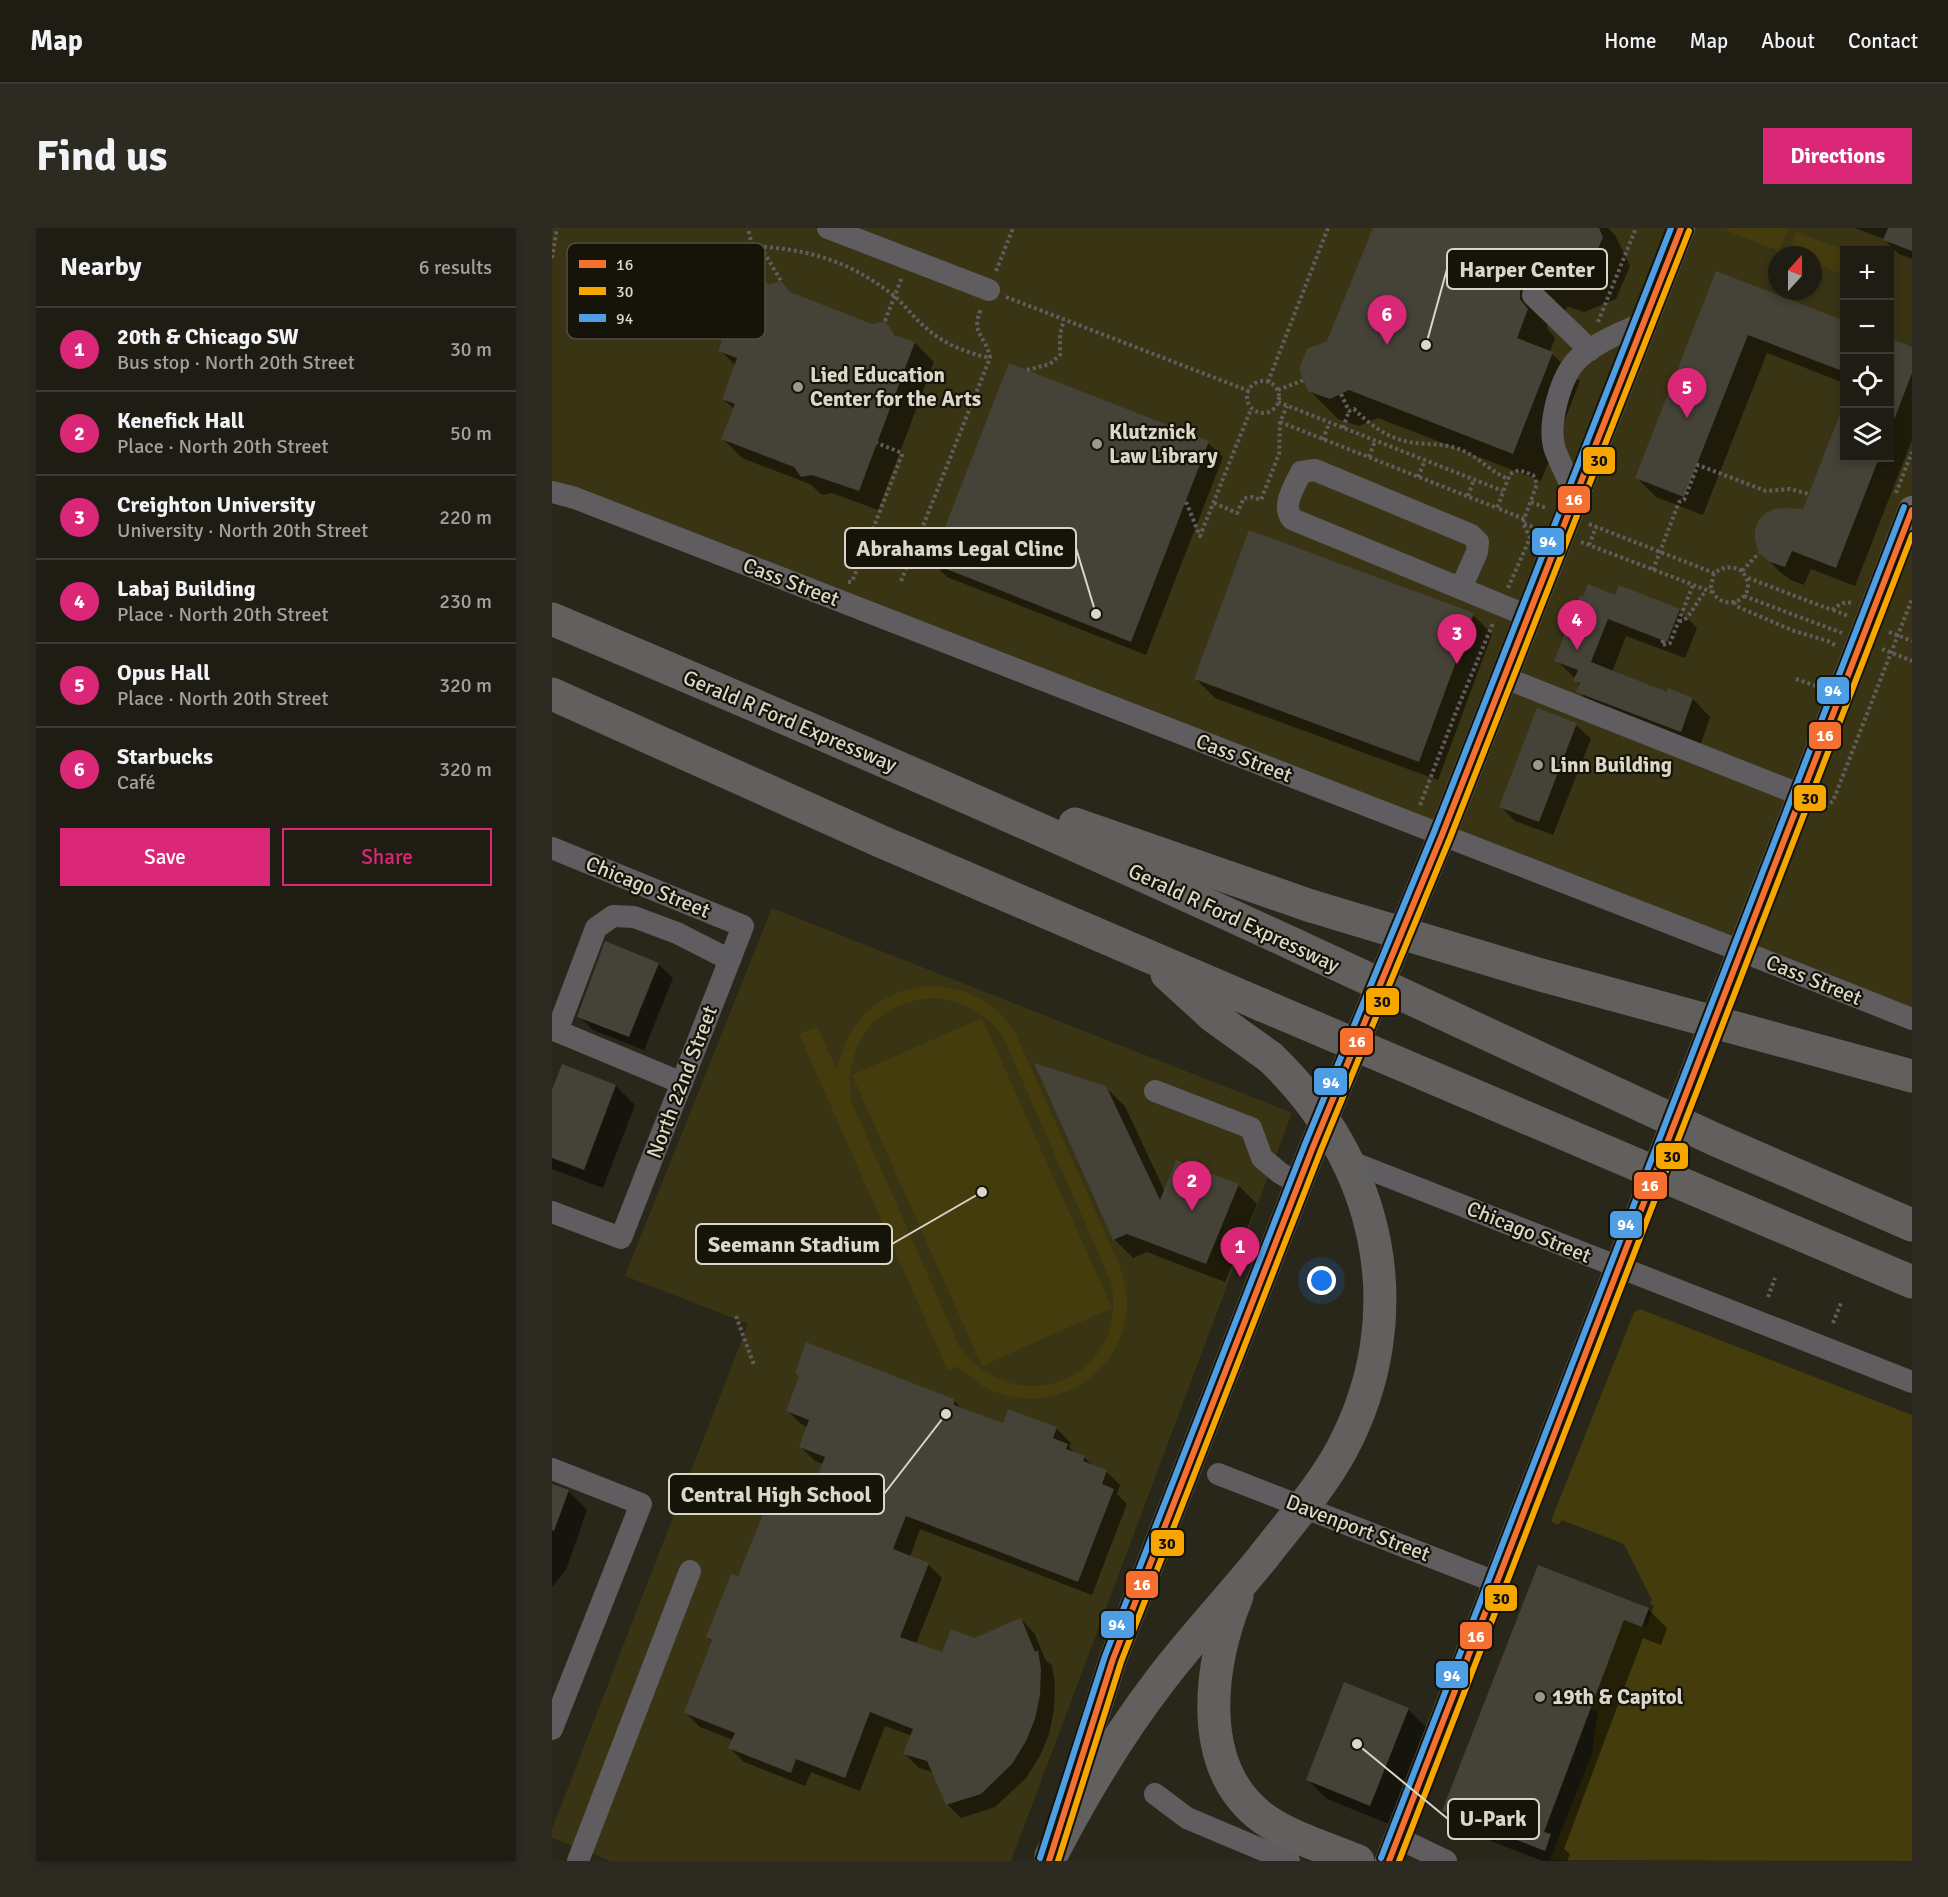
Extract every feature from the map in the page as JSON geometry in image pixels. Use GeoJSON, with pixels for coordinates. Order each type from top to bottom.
{"type":"FeatureCollection","features":[{"type":"Feature","properties":{"kind":"highway","name":"Gerald R Ford Expressway"},"geometry":{"type":"LineString","coordinates":[[552,619],[797,723],[1086,850],[1716,1140],[1912,1224]]}},
{"type":"Feature","properties":{"kind":"highway"},"geometry":{"type":"LineString","coordinates":[[552,694],[1148,957],[1912,1282]]}},
{"type":"Feature","properties":{"kind":"highway"},"geometry":{"type":"LineString","coordinates":[[797,723],[1192,866],[1311,906],[1541,975],[1912,1076]]}},
{"type":"Feature","properties":{"kind":"highway"},"geometry":{"type":"LineString","coordinates":[[1050,1858],[1091,1781],[1144,1702],[1176,1659],[1244,1581],[1323,1480],[1355,1421],[1368,1385],[1376,1351],[1380,1291],[1376,1252],[1366,1206],[1345,1154],[1330,1129],[1297,1085],[1270,1058],[1213,1016],[1148,957]]}},
{"type":"Feature","properties":{"kind":"highway"},"geometry":{"type":"LineString","coordinates":[[1244,1581],[1227,1627],[1218,1660],[1213,1692],[1214,1725],[1225,1766],[1243,1798],[1265,1819],[1282,1829],[1358,1861]]}},
{"type":"Feature","properties":{"kind":"main road"},"geometry":{"type":"LineString","coordinates":[[1050,1858],[1113,1659],[1299,1184],[1442,835],[1681,228]]}},
{"type":"Feature","properties":{"kind":"main road"},"geometry":{"type":"LineString","coordinates":[[1394,1849],[1741,951],[1810,804],[1845,640],[1904,554],[1912,510]]}},
{"type":"Feature","properties":{"kind":"street"},"geometry":{"type":"LineString","coordinates":[[828,228],[985,299]]}},
{"type":"Feature","properties":{"kind":"street"},"geometry":{"type":"LineString","coordinates":[[1533,295],[1590,350]]}},
{"type":"Feature","properties":{"kind":"street"},"geometry":{"type":"LineString","coordinates":[[1568,516],[1552,437],[1558,393],[1577,359],[1615,335],[1644,323]]}},
{"type":"Feature","properties":{"kind":"street"},"geometry":{"type":"LineString","coordinates":[[1461,588],[1479,542],[1471,535],[1315,470],[1300,472],[1287,504],[1287,513],[1292,519],[1528,616]]}},
{"type":"Feature","properties":{"kind":"street"},"geometry":{"type":"LineString","coordinates":[[552,484],[575,498]]}},
{"type":"Feature","properties":{"kind":"street"},"geometry":{"type":"LineString","coordinates":[[552,492],[575,498]]}},
{"type":"Feature","properties":{"kind":"street","name":"Cass Street"},"geometry":{"type":"LineString","coordinates":[[575,498],[1912,1019]]}},
{"type":"Feature","properties":{"kind":"street"},"geometry":{"type":"LineString","coordinates":[[1503,677],[1810,804]]}},
{"type":"Feature","properties":{"kind":"street","name":"Chicago Street"},"geometry":{"type":"LineString","coordinates":[[552,848],[743,926]]}},
{"type":"Feature","properties":{"kind":"street"},"geometry":{"type":"LineString","coordinates":[[682,1083],[555,1030],[596,928],[613,916],[634,917],[676,933],[730,960]]}},
{"type":"Feature","properties":{"kind":"street","name":"North 22nd Street"},"geometry":{"type":"LineString","coordinates":[[552,1212],[621,1238],[743,926]]}},
{"type":"Feature","properties":{"kind":"street"},"geometry":{"type":"LineString","coordinates":[[1155,1091],[1251,1128],[1262,1158],[1280,1173],[1299,1184]]}},
{"type":"Feature","properties":{"kind":"street","name":"Chicago Street"},"geometry":{"type":"LineString","coordinates":[[1314,1147],[1912,1382]]}},
{"type":"Feature","properties":{"kind":"street"},"geometry":{"type":"LineString","coordinates":[[552,1469],[641,1504],[552,1730]]}},
{"type":"Feature","properties":{"kind":"street","name":"Davenport Street"},"geometry":{"type":"LineString","coordinates":[[1218,1474],[1498,1583]]}},
{"type":"Feature","properties":{"kind":"street"},"geometry":{"type":"LineString","coordinates":[[578,1861],[690,1571]]}},
{"type":"Feature","properties":{"kind":"street"},"geometry":{"type":"LineString","coordinates":[[1155,1794],[1187,1818],[1289,1861]]}},
{"type":"Feature","properties":{"kind":"street"},"geometry":{"type":"LineString","coordinates":[[1394,1849],[1446,1861]]}},
{"type":"Feature","properties":{"kind":"path"},"geometry":{"type":"LineString","coordinates":[[552,258],[556,228]]}},
{"type":"Feature","properties":{"kind":"path"},"geometry":{"type":"LineString","coordinates":[[748,228],[751,243]]}},
{"type":"Feature","properties":{"kind":"path"},"geometry":{"type":"LineString","coordinates":[[1268,382],[1328,228]]}},
{"type":"Feature","properties":{"kind":"path"},"geometry":{"type":"LineString","coordinates":[[1590,319],[1598,324],[1636,228]]}},
{"type":"Feature","properties":{"kind":"path"},"geometry":{"type":"LineString","coordinates":[[901,581],[990,358],[976,323],[1011,229]]}},
{"type":"Feature","properties":{"kind":"path"},"geometry":{"type":"LineString","coordinates":[[765,247],[794,249],[819,255],[847,266],[895,296],[926,329],[965,353],[990,358]]}},
{"type":"Feature","properties":{"kind":"path"},"geometry":{"type":"LineString","coordinates":[[765,254],[781,282]]}},
{"type":"Feature","properties":{"kind":"path"},"geometry":{"type":"LineString","coordinates":[[885,321],[895,296]]}},
{"type":"Feature","properties":{"kind":"path"},"geometry":{"type":"LineString","coordinates":[[985,299],[1064,320],[1249,391]]}},
{"type":"Feature","properties":{"kind":"path"},"geometry":{"type":"LineString","coordinates":[[1027,370],[1050,364],[1060,355],[1060,331],[1064,320]]}},
{"type":"Feature","properties":{"kind":"path"},"geometry":{"type":"LineString","coordinates":[[1262,380],[1276,385],[1278,390],[1280,396],[1275,410],[1264,414],[1251,409],[1246,399],[1252,385],[1262,380]]}},
{"type":"Feature","properties":{"kind":"path"},"geometry":{"type":"LineString","coordinates":[[1278,390],[1304,380]]}},
{"type":"Feature","properties":{"kind":"path"},"geometry":{"type":"LineString","coordinates":[[1341,394],[1348,411],[1342,428]]}},
{"type":"Feature","properties":{"kind":"path"},"geometry":{"type":"LineString","coordinates":[[1278,402],[1503,491]]}},
{"type":"Feature","properties":{"kind":"path"},"geometry":{"type":"LineString","coordinates":[[1214,503],[1237,513],[1244,498],[1251,496],[1261,500],[1279,454],[1280,422],[1287,406]]}},
{"type":"Feature","properties":{"kind":"path"},"geometry":{"type":"LineString","coordinates":[[1186,502],[1200,536],[1251,409]]}},
{"type":"Feature","properties":{"kind":"path"},"geometry":{"type":"LineString","coordinates":[[1348,411],[1354,409],[1372,425],[1394,438],[1407,442],[1457,448],[1508,479]]}},
{"type":"Feature","properties":{"kind":"path"},"geometry":{"type":"LineString","coordinates":[[1280,422],[1497,508],[1524,521],[1568,516],[1714,573]]}},
{"type":"Feature","properties":{"kind":"path"},"geometry":{"type":"LineString","coordinates":[[1323,440],[1329,423]]}},
{"type":"Feature","properties":{"kind":"path"},"geometry":{"type":"LineString","coordinates":[[1369,458],[1375,441]]}},
{"type":"Feature","properties":{"kind":"path"},"geometry":{"type":"LineString","coordinates":[[848,582],[851,582],[854,577],[902,455],[902,453],[877,443]]}},
{"type":"Feature","properties":{"kind":"path"},"geometry":{"type":"LineString","coordinates":[[1418,477],[1425,460]]}},
{"type":"Feature","properties":{"kind":"path"},"geometry":{"type":"LineString","coordinates":[[1653,570],[1678,502],[1684,500],[1698,465],[1766,491],[1790,489],[1809,494]]}},
{"type":"Feature","properties":{"kind":"path"},"geometry":{"type":"LineString","coordinates":[[1418,809],[1456,712],[1530,538],[1524,521],[1538,484],[1533,475],[1519,470],[1510,474],[1497,508]]}},
{"type":"Feature","properties":{"kind":"path"},"geometry":{"type":"LineString","coordinates":[[1467,496],[1474,479]]}},
{"type":"Feature","properties":{"kind":"path"},"geometry":{"type":"LineString","coordinates":[[1568,516],[1571,538],[1712,592]]}},
{"type":"Feature","properties":{"kind":"path"},"geometry":{"type":"LineString","coordinates":[[1589,545],[1596,527]]}},
{"type":"Feature","properties":{"kind":"path"},"geometry":{"type":"LineString","coordinates":[[1742,571],[1759,553]]}},
{"type":"Feature","properties":{"kind":"path"},"geometry":{"type":"LineString","coordinates":[[1724,567],[1742,571],[1747,578],[1748,589],[1744,596],[1734,602],[1724,602],[1717,598],[1711,587],[1714,573],[1724,567]]}},
{"type":"Feature","properties":{"kind":"path"},"geometry":{"type":"LineString","coordinates":[[1747,578],[1847,616]]}},
{"type":"Feature","properties":{"kind":"path"},"geometry":{"type":"LineString","coordinates":[[1663,640],[1662,645],[1670,643],[1693,585]]}},
{"type":"Feature","properties":{"kind":"path"},"geometry":{"type":"LineString","coordinates":[[1678,621],[1683,621],[1689,616],[1695,603],[1706,591]]}},
{"type":"Feature","properties":{"kind":"path"},"geometry":{"type":"LineString","coordinates":[[1744,596],[1845,640],[1912,661]]}},
{"type":"Feature","properties":{"kind":"path"},"geometry":{"type":"LineString","coordinates":[[1810,804],[1833,801],[1912,599]]}},
{"type":"Feature","properties":{"kind":"path"},"geometry":{"type":"LineString","coordinates":[[1734,602],[1736,606],[1771,622],[1822,640],[1845,640]]}},
{"type":"Feature","properties":{"kind":"path"},"geometry":{"type":"LineString","coordinates":[[1832,610],[1841,603],[1853,604]]}},
{"type":"Feature","properties":{"kind":"path"},"geometry":{"type":"LineString","coordinates":[[1832,654],[1845,640]]}},
{"type":"Feature","properties":{"kind":"path"},"geometry":{"type":"LineString","coordinates":[[1796,679],[1819,688],[1822,680]]}},
{"type":"Feature","properties":{"kind":"path"},"geometry":{"type":"LineString","coordinates":[[1767,1298],[1775,1278]]}},
{"type":"Feature","properties":{"kind":"path"},"geometry":{"type":"LineString","coordinates":[[1833,1323],[1841,1303]]}},
{"type":"Feature","properties":{"kind":"path"},"geometry":{"type":"LineString","coordinates":[[736,1316],[754,1365]]}},
{"type":"Feature","properties":{"kind":"shaded area"},"geometry":{"type":"Polygon","coordinates":[[[552,228],[1912,228],[1912,1017],[552,489],[552,228]]]}},
{"type":"Feature","properties":{"kind":"shaded area"},"geometry":{"type":"Polygon","coordinates":[[[1724,228],[1788,229],[1781,246],[1768,247],[1724,228]]]}},
{"type":"Feature","properties":{"kind":"shaded area"},"geometry":{"type":"Polygon","coordinates":[[[1796,232],[1840,248],[1840,273],[1822,266],[1822,246],[1791,246],[1796,232]]]}},
{"type":"Feature","properties":{"kind":"shaded area"},"geometry":{"type":"Polygon","coordinates":[[[772,908],[1292,1113],[1011,1861],[611,1861],[552,1838],[552,1829],[748,1324],[625,1276],[772,908]]]}},
{"type":"Feature","properties":{"kind":"shaded area"},"geometry":{"type":"Polygon","coordinates":[[[923,986],[963,991],[985,1002],[1014,1030],[1119,1264],[1127,1298],[1122,1332],[1113,1352],[1099,1370],[1082,1384],[1062,1393],[1041,1398],[1019,1398],[985,1387],[958,1366],[948,1371],[799,1034],[817,1027],[837,1070],[848,1038],[865,1013],[890,996],[923,986]],[[937,998],[916,1000],[881,1016],[868,1029],[858,1045],[852,1062],[850,1082],[852,1103],[960,1348],[984,1371],[1012,1383],[1039,1386],[1065,1379],[1087,1365],[1104,1343],[1112,1315],[1111,1282],[1003,1037],[974,1010],[937,998]]]}},
{"type":"Feature","properties":{"kind":"shaded area"},"geometry":{"type":"Polygon","coordinates":[[[982,1018],[1112,1308],[982,1366],[852,1075],[982,1018]]]}},
{"type":"Feature","properties":{"kind":"shaded area"},"geometry":{"type":"Polygon","coordinates":[[[1640,1309],[1912,1415],[1912,1861],[1550,1860],[1592,1753],[1598,1712],[1590,1709],[1624,1620],[1646,1627],[1654,1606],[1650,1603],[1652,1600],[1624,1544],[1562,1520],[1558,1525],[1551,1521],[1634,1312],[1640,1309]]]}},
{"type":"Feature","properties":{"kind":"building"},"geometry":{"type":"Polygon","coordinates":[[[1373,228],[1599,228],[1603,237],[1589,271],[1555,285],[1539,279],[1538,283],[1529,282],[1524,285],[1520,291],[1520,299],[1528,309],[1517,338],[1553,352],[1513,454],[1349,390],[1330,399],[1308,391],[1299,369],[1307,349],[1327,341],[1373,228]]]}},
{"type":"Feature","properties":{"kind":"building"},"geometry":{"type":"Polygon","coordinates":[[[1888,228],[1912,228],[1912,251],[1883,240],[1888,228]]]}},
{"type":"Feature","properties":{"kind":"building"},"geometry":{"type":"Polygon","coordinates":[[[1716,271],[1768,291],[1768,300],[1791,300],[1840,319],[1840,370],[1748,335],[1684,497],[1635,478],[1716,271]]]}},
{"type":"Feature","properties":{"kind":"building"},"geometry":{"type":"Polygon","coordinates":[[[781,281],[790,292],[872,324],[885,321],[895,335],[915,342],[859,491],[812,475],[801,477],[794,467],[721,439],[735,404],[722,399],[737,358],[718,351],[722,339],[765,339],[765,282],[770,284],[781,281]]]}},
{"type":"Feature","properties":{"kind":"building"},"geometry":{"type":"Polygon","coordinates":[[[1894,340],[1912,347],[1912,373],[1894,420],[1894,340]]]}},
{"type":"Feature","properties":{"kind":"building"},"geometry":{"type":"Polygon","coordinates":[[[1009,363],[1209,441],[1131,642],[931,563],[1009,363]]]}},
{"type":"Feature","properties":{"kind":"building"},"geometry":{"type":"Polygon","coordinates":[[[1840,414],[1840,462],[1877,462],[1836,568],[1792,551],[1785,567],[1770,562],[1759,553],[1755,540],[1755,529],[1759,520],[1766,513],[1774,509],[1803,509],[1840,414]]]}},
{"type":"Feature","properties":{"kind":"building"},"geometry":{"type":"Polygon","coordinates":[[[1249,530],[1474,613],[1419,762],[1194,679],[1249,530]]]}},
{"type":"Feature","properties":{"kind":"building"},"geometry":{"type":"Polygon","coordinates":[[[1588,584],[1615,595],[1619,585],[1680,609],[1667,642],[1608,619],[1591,662],[1667,692],[1668,688],[1693,698],[1681,732],[1576,692],[1580,683],[1573,681],[1578,670],[1554,661],[1580,596],[1583,597],[1588,584]]]}},
{"type":"Feature","properties":{"kind":"building","name":"Linn Building"},"geometry":{"type":"Polygon","coordinates":[[[1537,708],[1577,723],[1539,822],[1499,807],[1537,708]]]}},
{"type":"Feature","properties":{"kind":"building"},"geometry":{"type":"Polygon","coordinates":[[[605,941],[659,963],[629,1037],[577,1017],[605,941]]]}},
{"type":"Feature","properties":{"kind":"building"},"geometry":{"type":"Polygon","coordinates":[[[1034,1063],[1106,1086],[1160,1200],[1176,1160],[1239,1184],[1206,1264],[1127,1234],[1113,1240],[1034,1063]]]}},
{"type":"Feature","properties":{"kind":"building"},"geometry":{"type":"Polygon","coordinates":[[[562,1064],[616,1085],[584,1170],[552,1158],[552,1090],[562,1064]]]}},
{"type":"Feature","properties":{"kind":"building"},"geometry":{"type":"Polygon","coordinates":[[[806,1342],[954,1399],[954,1405],[1003,1423],[1008,1409],[1057,1427],[1053,1438],[1068,1444],[1066,1449],[1085,1456],[1083,1461],[1107,1470],[1102,1484],[1114,1489],[1078,1582],[906,1516],[893,1549],[929,1563],[900,1637],[942,1652],[951,1629],[974,1638],[1021,1618],[1035,1652],[1038,1650],[1041,1669],[1040,1695],[1035,1719],[1026,1741],[1012,1764],[981,1794],[946,1805],[927,1761],[903,1754],[913,1729],[870,1712],[845,1778],[796,1759],[791,1773],[728,1748],[735,1733],[684,1713],[712,1640],[706,1637],[731,1574],[738,1576],[768,1502],[801,1515],[825,1457],[799,1447],[809,1420],[786,1411],[799,1376],[795,1373],[806,1342]]]}},
{"type":"Feature","properties":{"kind":"building"},"geometry":{"type":"Polygon","coordinates":[[[552,1484],[569,1490],[554,1531],[552,1530],[552,1484]]]}},
{"type":"Feature","properties":{"kind":"building","name":"19th & Capitol"},"geometry":{"type":"Polygon","coordinates":[[[1538,1565],[1649,1608],[1642,1627],[1624,1620],[1544,1832],[1551,1834],[1545,1851],[1442,1811],[1538,1565]]]}},
{"type":"Feature","properties":{"kind":"building"},"geometry":{"type":"Polygon","coordinates":[[[1344,1682],[1409,1708],[1370,1806],[1306,1780],[1344,1682]]]}},
{"type":"Feature","properties":{"kind":"transit line","name":"94"},"geometry":{"type":"LineString","coordinates":[[1040,1858],[1105,1656],[1305,1144],[1434,832],[1671,228]]}},
{"type":"Feature","properties":{"kind":"transit line","name":"16"},"geometry":{"type":"LineString","coordinates":[[1049,1861],[1113,1659],[1313,1147],[1442,835],[1681,228]]}},
{"type":"Feature","properties":{"kind":"transit line","name":"30"},"geometry":{"type":"LineString","coordinates":[[1058,1861],[1121,1662],[1321,1150],[1450,838],[1689,231]]}},
{"type":"Feature","properties":{"kind":"transit line","name":"94"},"geometry":{"type":"LineString","coordinates":[[1381,1858],[1904,507]]}},
{"type":"Feature","properties":{"kind":"transit line","name":"16"},"geometry":{"type":"LineString","coordinates":[[1389,1861],[1912,510]]}},
{"type":"Feature","properties":{"kind":"transit line","name":"30"},"geometry":{"type":"LineString","coordinates":[[1399,1861],[1912,535]]}},
{"type":"Feature","properties":{"kind":"place","name":"Starbucks"},"geometry":{"type":"Point","coordinates":[1387,345]}},
{"type":"Feature","properties":{"kind":"place","name":"Harper Center"},"geometry":{"type":"Point","coordinates":[1426,345]}},
{"type":"Feature","properties":{"kind":"place","name":"Lied Education Center for the Arts"},"geometry":{"type":"Point","coordinates":[798,387]}},
{"type":"Feature","properties":{"kind":"place","name":"Opus Hall"},"geometry":{"type":"Point","coordinates":[1687,418]}},
{"type":"Feature","properties":{"kind":"place","name":"Klutznick Law Library"},"geometry":{"type":"Point","coordinates":[1097,444]}},
{"type":"Feature","properties":{"kind":"place","name":"Abrahams Legal Clinc"},"geometry":{"type":"Point","coordinates":[1096,614]}},
{"type":"Feature","properties":{"kind":"place","name":"Labaj Building"},"geometry":{"type":"Point","coordinates":[1577,650]}},
{"type":"Feature","properties":{"kind":"place","name":"Creighton University"},"geometry":{"type":"Point","coordinates":[1457,664]}},
{"type":"Feature","properties":{"kind":"place","name":"Linn Building"},"geometry":{"type":"Point","coordinates":[1538,765]}},
{"type":"Feature","properties":{"kind":"place","name":"Seemann Stadium"},"geometry":{"type":"Point","coordinates":[982,1192]}},
{"type":"Feature","properties":{"kind":"place","name":"Kenefick Hall"},"geometry":{"type":"Point","coordinates":[1192,1211]}},
{"type":"Feature","properties":{"kind":"place","name":"20th & Chicago SW"},"geometry":{"type":"Point","coordinates":[1240,1277]}},
{"type":"Feature","properties":{"kind":"place","name":"Central High School"},"geometry":{"type":"Point","coordinates":[946,1414]}},
{"type":"Feature","properties":{"kind":"place","name":"19th & Capitol"},"geometry":{"type":"Point","coordinates":[1540,1697]}},
{"type":"Feature","properties":{"kind":"place","name":"U-Park"},"geometry":{"type":"Point","coordinates":[1357,1744]}}]}
